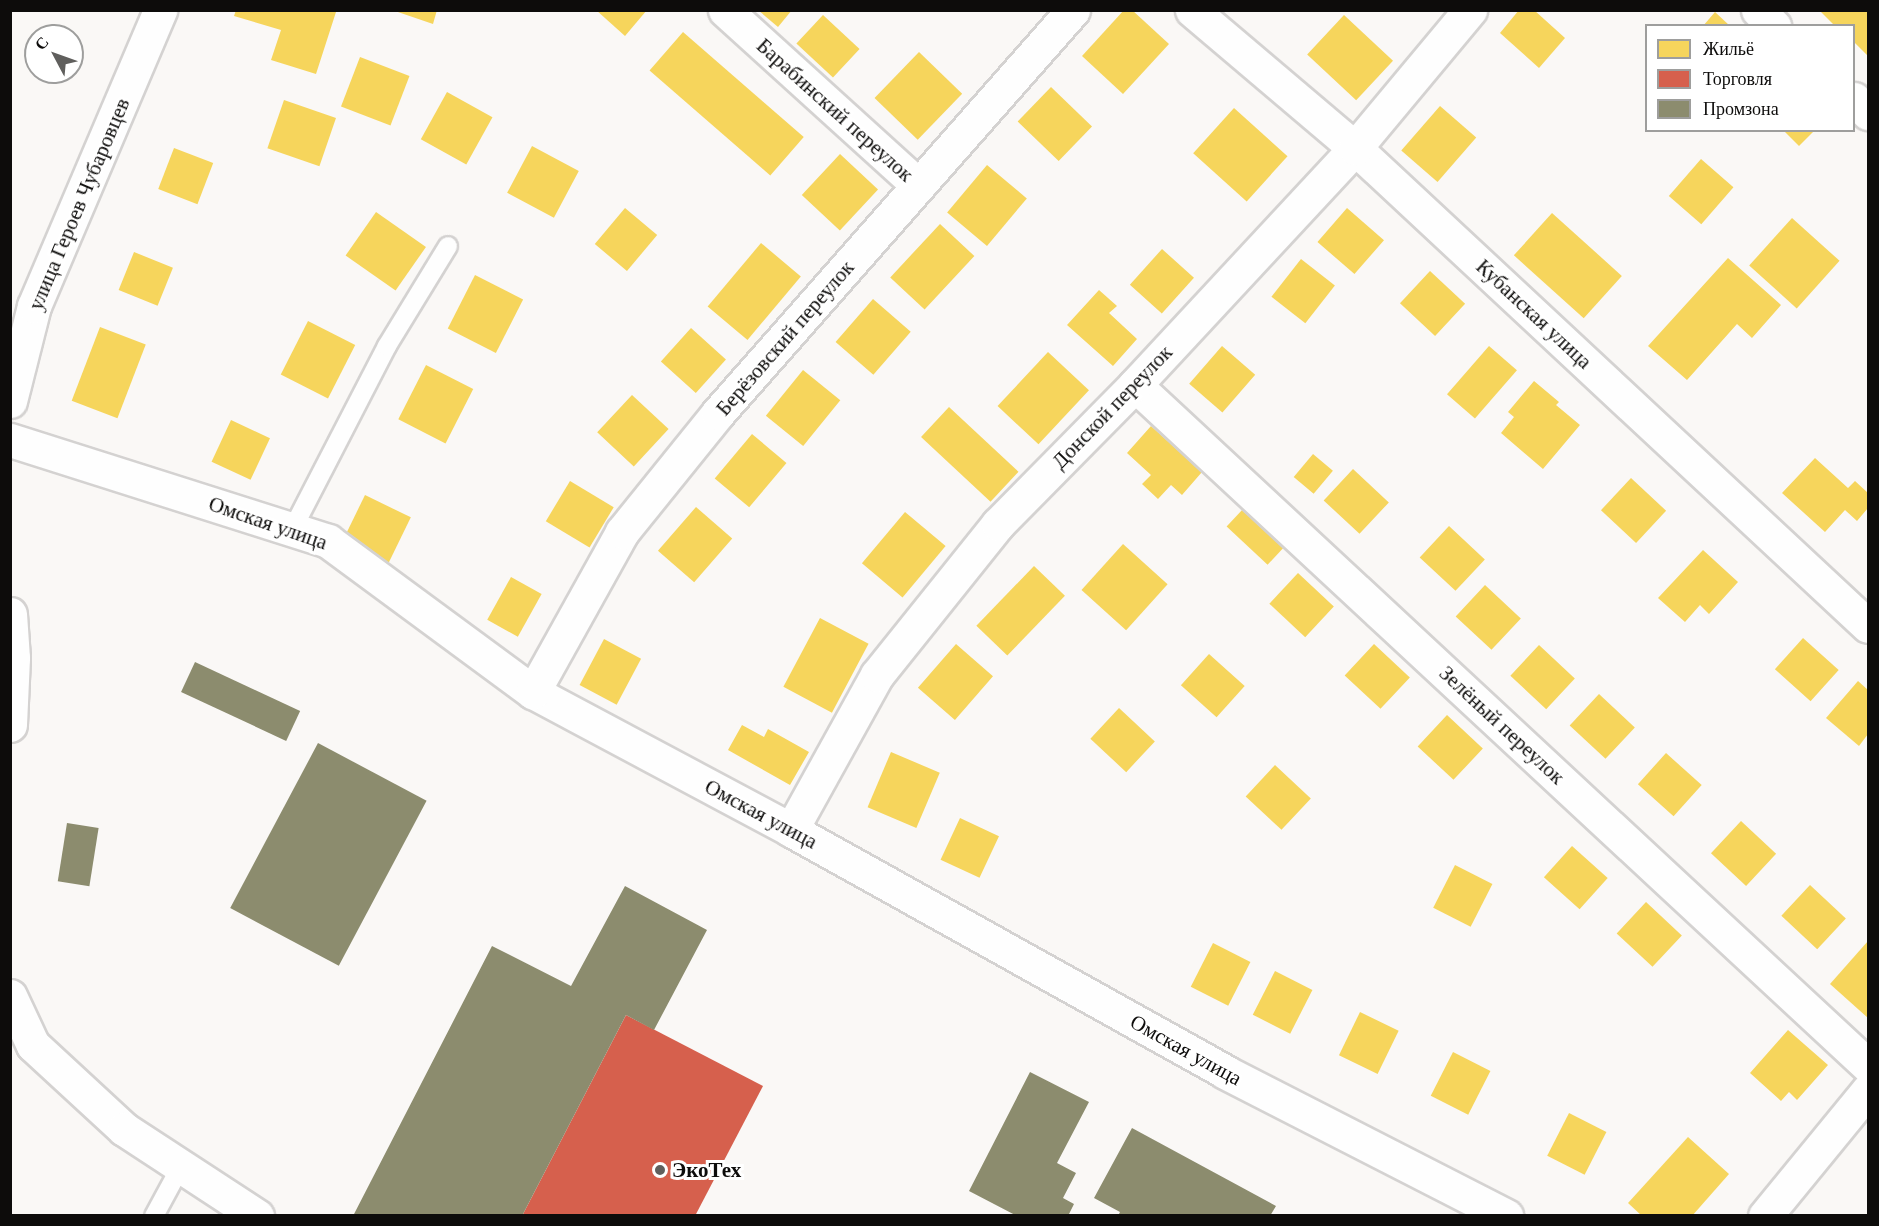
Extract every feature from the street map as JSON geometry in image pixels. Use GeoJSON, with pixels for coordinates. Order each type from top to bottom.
{"type":"FeatureCollection","features":[{"type":"Feature","properties":{"kind":"street","name":"улица Героев Чубаровцев"},"geometry":{"type":"LineString","coordinates":[[10,401],[34,306],[160,10]]}},
{"type":"Feature","properties":{"kind":"street","name":"Барабинский переулок"},"geometry":{"type":"LineString","coordinates":[[725,10],[918,185]]}},
{"type":"Feature","properties":{"kind":"street","name":"Берёзовский переулок"},"geometry":{"type":"LineString","coordinates":[[533,692],[622,532],[718,413],[1073,10]]}},
{"type":"Feature","properties":{"kind":"street","name":"Кубанская улица"},"geometry":{"type":"LineString","coordinates":[[1192,10],[1355,148],[1869,626]]}},
{"type":"Feature","properties":{"kind":"street","name":"Донской переулок"},"geometry":{"type":"LineString","coordinates":[[790,830],[877,675],[998,524],[1135,385],[1355,148],[1470,10]]}},
{"type":"Feature","properties":{"kind":"street"},"geometry":{"type":"LineString","coordinates":[[1758,10],[1772,24]]}},
{"type":"Feature","properties":{"kind":"street"},"geometry":{"type":"LineString","coordinates":[[1855,100],[1869,113]]}},
{"type":"Feature","properties":{"kind":"street","name":"Зелёный переулок"},"geometry":{"type":"LineString","coordinates":[[1135,385],[1869,1066]]}},
{"type":"Feature","properties":{"kind":"street","name":"Омская улица"},"geometry":{"type":"LineString","coordinates":[[10,440],[328,541],[533,692],[790,830],[1225,1072],[1506,1215]]}},
{"type":"Feature","properties":{"kind":"street"},"geometry":{"type":"LineString","coordinates":[[10,614],[13,658],[10,725]]}},
{"type":"Feature","properties":{"kind":"street"},"geometry":{"type":"LineString","coordinates":[[10,996],[33,1045],[124,1129],[257,1215]]}},
{"type":"Feature","properties":{"kind":"street"},"geometry":{"type":"LineString","coordinates":[[1765,1215],[1869,1090]]}},
{"type":"Feature","properties":{"kind":"lane"},"geometry":{"type":"LineString","coordinates":[[292,530],[387,346],[448,246]]}},
{"type":"Feature","properties":{"kind":"lane"},"geometry":{"type":"LineString","coordinates":[[154,1215],[181,1166]]}},
{"type":"Feature","properties":{"kind":"building: Жильё"},"geometry":{"type":"Polygon","coordinates":[[[236,10],[336,12],[316,74],[271,60],[281,30],[234,16],[236,10]]]}},
{"type":"Feature","properties":{"kind":"building: Жильё"},"geometry":{"type":"Polygon","coordinates":[[[392,10],[437,10],[433,24],[392,10]]]}},
{"type":"Feature","properties":{"kind":"building: Жильё"},"geometry":{"type":"Polygon","coordinates":[[[596,10],[647,10],[625,36],[596,10]]]}},
{"type":"Feature","properties":{"kind":"building: Жильё"},"geometry":{"type":"Polygon","coordinates":[[[758,10],[792,10],[778,27],[758,10]]]}},
{"type":"Feature","properties":{"kind":"building: Жильё"},"geometry":{"type":"Polygon","coordinates":[[[1124,10],[1132,10],[1169,44],[1123,94],[1082,56],[1124,10]]]}},
{"type":"Feature","properties":{"kind":"building: Жильё"},"geometry":{"type":"Polygon","coordinates":[[[1519,10],[1534,10],[1565,38],[1539,68],[1500,33],[1519,10]]]}},
{"type":"Feature","properties":{"kind":"building: Жильё"},"geometry":{"type":"Polygon","coordinates":[[[1819,10],[1868,10],[1868,56],[1855,43],[1855,24],[1833,24],[1819,10]]]}},
{"type":"Feature","properties":{"kind":"building: Жильё"},"geometry":{"type":"Polygon","coordinates":[[[1715,12],[1728,24],[1705,24],[1715,12]]]}},
{"type":"Feature","properties":{"kind":"building: Жильё"},"geometry":{"type":"Polygon","coordinates":[[[823,15],[860,49],[833,78],[796,44],[823,15]]]}},
{"type":"Feature","properties":{"kind":"building: Жильё"},"geometry":{"type":"Polygon","coordinates":[[[1344,15],[1393,61],[1356,100],[1307,54],[1344,15]]]}},
{"type":"Feature","properties":{"kind":"building: Жильё"},"geometry":{"type":"Polygon","coordinates":[[[683,32],[804,137],[770,175],[650,70],[683,32]]]}},
{"type":"Feature","properties":{"kind":"building: Жильё"},"geometry":{"type":"Polygon","coordinates":[[[919,52],[962,94],[918,140],[875,98],[919,52]]]}},
{"type":"Feature","properties":{"kind":"building: Жильё"},"geometry":{"type":"Polygon","coordinates":[[[360,57],[409,76],[390,125],[341,106],[360,57]]]}},
{"type":"Feature","properties":{"kind":"building: Жильё"},"geometry":{"type":"Polygon","coordinates":[[[1051,87],[1092,127],[1059,161],[1018,122],[1051,87]]]}},
{"type":"Feature","properties":{"kind":"building: Жильё"},"geometry":{"type":"Polygon","coordinates":[[[447,92],[492,117],[466,164],[421,139],[447,92]]]}},
{"type":"Feature","properties":{"kind":"building: Жильё"},"geometry":{"type":"Polygon","coordinates":[[[284,100],[336,118],[319,166],[267,148],[284,100]]]}},
{"type":"Feature","properties":{"kind":"building: Жильё"},"geometry":{"type":"Polygon","coordinates":[[[1440,106],[1476,137],[1438,182],[1401,151],[1440,106]]]}},
{"type":"Feature","properties":{"kind":"building: Жильё"},"geometry":{"type":"Polygon","coordinates":[[[1234,108],[1288,156],[1247,202],[1193,153],[1234,108]]]}},
{"type":"Feature","properties":{"kind":"building: Жильё"},"geometry":{"type":"Polygon","coordinates":[[[1785,132],[1813,132],[1799,146],[1785,132]]]}},
{"type":"Feature","properties":{"kind":"building: Жильё"},"geometry":{"type":"Polygon","coordinates":[[[532,146],[579,171],[554,218],[507,193],[532,146]]]}},
{"type":"Feature","properties":{"kind":"building: Жильё"},"geometry":{"type":"Polygon","coordinates":[[[174,148],[213,163],[197,204],[158,189],[174,148]]]}},
{"type":"Feature","properties":{"kind":"building: Жильё"},"geometry":{"type":"Polygon","coordinates":[[[840,154],[878,189],[840,230],[802,195],[840,154]]]}},
{"type":"Feature","properties":{"kind":"building: Жильё"},"geometry":{"type":"Polygon","coordinates":[[[1701,159],[1733,187],[1701,224],[1669,196],[1701,159]]]}},
{"type":"Feature","properties":{"kind":"building: Жильё"},"geometry":{"type":"Polygon","coordinates":[[[987,165],[1027,198],[987,246],[947,212],[987,165]]]}},
{"type":"Feature","properties":{"kind":"building: Жильё"},"geometry":{"type":"Polygon","coordinates":[[[625,208],[657,235],[627,271],[595,244],[625,208]]]}},
{"type":"Feature","properties":{"kind":"building: Жильё"},"geometry":{"type":"Polygon","coordinates":[[[1347,208],[1384,240],[1354,274],[1317,242],[1347,208]]]}},
{"type":"Feature","properties":{"kind":"building: Жильё"},"geometry":{"type":"Polygon","coordinates":[[[376,212],[426,247],[396,290],[346,255],[376,212]]]}},
{"type":"Feature","properties":{"kind":"building: Жильё"},"geometry":{"type":"Polygon","coordinates":[[[1552,213],[1622,276],[1584,318],[1514,255],[1552,213]]]}},
{"type":"Feature","properties":{"kind":"building: Жильё"},"geometry":{"type":"Polygon","coordinates":[[[1792,218],[1840,261],[1797,308],[1749,266],[1792,218]]]}},
{"type":"Feature","properties":{"kind":"building: Жильё"},"geometry":{"type":"Polygon","coordinates":[[[940,224],[974,256],[925,309],[890,277],[940,224]]]}},
{"type":"Feature","properties":{"kind":"building: Жильё"},"geometry":{"type":"Polygon","coordinates":[[[761,243],[801,276],[747,340],[708,307],[761,243]]]}},
{"type":"Feature","properties":{"kind":"building: Жильё"},"geometry":{"type":"Polygon","coordinates":[[[1162,249],[1194,278],[1162,313],[1130,285],[1162,249]]]}},
{"type":"Feature","properties":{"kind":"building: Жильё"},"geometry":{"type":"Polygon","coordinates":[[[134,252],[173,268],[158,306],[119,290],[134,252]]]}},
{"type":"Feature","properties":{"kind":"building: Жильё"},"geometry":{"type":"Polygon","coordinates":[[[1728,258],[1781,305],[1752,338],[1737,324],[1687,380],[1648,346],[1728,258]]]}},
{"type":"Feature","properties":{"kind":"building: Жильё"},"geometry":{"type":"Polygon","coordinates":[[[1301,259],[1335,285],[1305,323],[1271,297],[1301,259]]]}},
{"type":"Feature","properties":{"kind":"building: Жильё"},"geometry":{"type":"Polygon","coordinates":[[[1430,271],[1465,304],[1435,336],[1400,303],[1430,271]]]}},
{"type":"Feature","properties":{"kind":"building: Жильё"},"geometry":{"type":"Polygon","coordinates":[[[475,275],[523,300],[496,353],[448,328],[475,275]]]}},
{"type":"Feature","properties":{"kind":"building: Жильё"},"geometry":{"type":"Polygon","coordinates":[[[1099,290],[1117,306],[1109,313],[1137,339],[1113,366],[1067,325],[1099,290]]]}},
{"type":"Feature","properties":{"kind":"building: Жильё"},"geometry":{"type":"Polygon","coordinates":[[[873,299],[911,332],[873,375],[836,342],[873,299]]]}},
{"type":"Feature","properties":{"kind":"building: Жильё"},"geometry":{"type":"Polygon","coordinates":[[[308,321],[355,345],[328,399],[281,374],[308,321]]]}},
{"type":"Feature","properties":{"kind":"building: Жильё"},"geometry":{"type":"Polygon","coordinates":[[[100,327],[146,345],[117,418],[72,401],[100,327]]]}},
{"type":"Feature","properties":{"kind":"building: Жильё"},"geometry":{"type":"Polygon","coordinates":[[[691,328],[726,359],[696,393],[661,361],[691,328]]]}},
{"type":"Feature","properties":{"kind":"building: Жильё"},"geometry":{"type":"Polygon","coordinates":[[[1222,346],[1255,375],[1222,413],[1189,384],[1222,346]]]}},
{"type":"Feature","properties":{"kind":"building: Жильё"},"geometry":{"type":"Polygon","coordinates":[[[1489,346],[1517,370],[1475,419],[1447,394],[1489,346]]]}},
{"type":"Feature","properties":{"kind":"building: Жильё"},"geometry":{"type":"Polygon","coordinates":[[[1048,352],[1089,390],[1038,444],[998,406],[1048,352]]]}},
{"type":"Feature","properties":{"kind":"building: Жильё"},"geometry":{"type":"Polygon","coordinates":[[[426,365],[473,389],[446,443],[398,419],[426,365]]]}},
{"type":"Feature","properties":{"kind":"building: Жильё"},"geometry":{"type":"Polygon","coordinates":[[[803,370],[840,400],[803,446],[766,416],[803,370]]]}},
{"type":"Feature","properties":{"kind":"building: Жильё"},"geometry":{"type":"Polygon","coordinates":[[[1534,381],[1559,402],[1556,405],[1580,425],[1543,469],[1501,433],[1514,417],[1508,412],[1534,381]]]}},
{"type":"Feature","properties":{"kind":"building: Жильё"},"geometry":{"type":"Polygon","coordinates":[[[632,395],[669,429],[634,466],[597,432],[632,395]]]}},
{"type":"Feature","properties":{"kind":"building: Жильё"},"geometry":{"type":"Polygon","coordinates":[[[949,407],[1018,472],[991,502],[921,437],[949,407]]]}},
{"type":"Feature","properties":{"kind":"building: Жильё"},"geometry":{"type":"Polygon","coordinates":[[[231,420],[270,438],[251,480],[212,462],[231,420]]]}},
{"type":"Feature","properties":{"kind":"building: Жильё"},"geometry":{"type":"Polygon","coordinates":[[[1151,426],[1202,472],[1182,495],[1171,485],[1158,499],[1142,484],[1151,475],[1127,453],[1151,426]]]}},
{"type":"Feature","properties":{"kind":"building: Жильё"},"geometry":{"type":"Polygon","coordinates":[[[752,434],[786,463],[749,507],[715,478],[752,434]]]}},
{"type":"Feature","properties":{"kind":"building: Жильё"},"geometry":{"type":"Polygon","coordinates":[[[1313,454],[1333,471],[1314,494],[1294,477],[1313,454]]]}},
{"type":"Feature","properties":{"kind":"building: Жильё"},"geometry":{"type":"Polygon","coordinates":[[[1815,458],[1848,488],[1855,481],[1868,493],[1868,508],[1857,521],[1845,510],[1825,532],[1782,493],[1815,458]]]}},
{"type":"Feature","properties":{"kind":"building: Жильё"},"geometry":{"type":"Polygon","coordinates":[[[1353,469],[1389,502],[1360,534],[1324,500],[1353,469]]]}},
{"type":"Feature","properties":{"kind":"building: Жильё"},"geometry":{"type":"Polygon","coordinates":[[[1631,478],[1666,511],[1636,543],[1601,510],[1631,478]]]}},
{"type":"Feature","properties":{"kind":"building: Жильё"},"geometry":{"type":"Polygon","coordinates":[[[570,481],[614,507],[590,548],[546,521],[570,481]]]}},
{"type":"Feature","properties":{"kind":"building: Жильё"},"geometry":{"type":"Polygon","coordinates":[[[365,495],[411,517],[382,576],[337,553],[365,495]]]}},
{"type":"Feature","properties":{"kind":"building: Жильё"},"geometry":{"type":"Polygon","coordinates":[[[696,507],[732,538],[694,582],[658,551],[696,507]]]}},
{"type":"Feature","properties":{"kind":"building: Жильё"},"geometry":{"type":"Polygon","coordinates":[[[1243,509],[1284,547],[1268,565],[1227,527],[1243,509]]]}},
{"type":"Feature","properties":{"kind":"building: Жильё"},"geometry":{"type":"Polygon","coordinates":[[[905,512],[946,546],[903,597],[862,563],[905,512]]]}},
{"type":"Feature","properties":{"kind":"building: Жильё"},"geometry":{"type":"Polygon","coordinates":[[[1449,526],[1485,559],[1456,591],[1420,557],[1449,526]]]}},
{"type":"Feature","properties":{"kind":"building: Жильё"},"geometry":{"type":"Polygon","coordinates":[[[1123,544],[1168,584],[1126,630],[1082,590],[1123,544]]]}},
{"type":"Feature","properties":{"kind":"building: Жильё"},"geometry":{"type":"Polygon","coordinates":[[[1703,550],[1738,582],[1709,614],[1700,605],[1685,622],[1658,598],[1703,550]]]}},
{"type":"Feature","properties":{"kind":"building: Жильё"},"geometry":{"type":"Polygon","coordinates":[[[1034,566],[1065,596],[1007,656],[976,626],[1034,566]]]}},
{"type":"Feature","properties":{"kind":"building: Жильё"},"geometry":{"type":"Polygon","coordinates":[[[1298,573],[1334,606],[1305,637],[1269,604],[1298,573]]]}},
{"type":"Feature","properties":{"kind":"building: Жильё"},"geometry":{"type":"Polygon","coordinates":[[[511,577],[542,594],[518,637],[487,620],[511,577]]]}},
{"type":"Feature","properties":{"kind":"building: Жильё"},"geometry":{"type":"Polygon","coordinates":[[[1485,585],[1521,618],[1492,650],[1456,616],[1485,585]]]}},
{"type":"Feature","properties":{"kind":"building: Жильё"},"geometry":{"type":"Polygon","coordinates":[[[820,618],[869,644],[832,713],[783,687],[820,618]]]}},
{"type":"Feature","properties":{"kind":"building: Жильё"},"geometry":{"type":"Polygon","coordinates":[[[1803,638],[1839,670],[1811,701],[1775,669],[1803,638]]]}},
{"type":"Feature","properties":{"kind":"building: Жильё"},"geometry":{"type":"Polygon","coordinates":[[[604,639],[641,659],[617,705],[580,685],[604,639]]]}},
{"type":"Feature","properties":{"kind":"building: Жильё"},"geometry":{"type":"Polygon","coordinates":[[[956,644],[993,676],[955,720],[918,688],[956,644]]]}},
{"type":"Feature","properties":{"kind":"building: Жильё"},"geometry":{"type":"Polygon","coordinates":[[[1374,644],[1410,677],[1381,709],[1345,675],[1374,644]]]}},
{"type":"Feature","properties":{"kind":"building: Жильё"},"geometry":{"type":"Polygon","coordinates":[[[1539,645],[1575,678],[1546,709],[1510,676],[1539,645]]]}},
{"type":"Feature","properties":{"kind":"building: Жильё"},"geometry":{"type":"Polygon","coordinates":[[[1209,654],[1245,686],[1217,717],[1181,685],[1209,654]]]}},
{"type":"Feature","properties":{"kind":"building: Жильё"},"geometry":{"type":"Polygon","coordinates":[[[1858,681],[1868,690],[1868,734],[1859,746],[1826,718],[1858,681]]]}},
{"type":"Feature","properties":{"kind":"building: Жильё"},"geometry":{"type":"Polygon","coordinates":[[[1599,694],[1635,727],[1606,759],[1570,725],[1599,694]]]}},
{"type":"Feature","properties":{"kind":"building: Жильё"},"geometry":{"type":"Polygon","coordinates":[[[1119,708],[1155,741],[1126,772],[1090,739],[1119,708]]]}},
{"type":"Feature","properties":{"kind":"building: Жильё"},"geometry":{"type":"Polygon","coordinates":[[[1447,715],[1483,748],[1454,780],[1418,746],[1447,715]]]}},
{"type":"Feature","properties":{"kind":"building: Жильё"},"geometry":{"type":"Polygon","coordinates":[[[742,725],[764,737],[768,729],[809,752],[790,785],[728,750],[742,725]]]}},
{"type":"Feature","properties":{"kind":"building: Жильё"},"geometry":{"type":"Polygon","coordinates":[[[891,752],[940,773],[916,828],[868,807],[891,752]]]}},
{"type":"Feature","properties":{"kind":"building: Жильё"},"geometry":{"type":"Polygon","coordinates":[[[1666,753],[1702,785],[1674,816],[1638,784],[1666,753]]]}},
{"type":"Feature","properties":{"kind":"building: Жильё"},"geometry":{"type":"Polygon","coordinates":[[[1275,765],[1311,798],[1282,830],[1246,796],[1275,765]]]}},
{"type":"Feature","properties":{"kind":"building: Жильё"},"geometry":{"type":"Polygon","coordinates":[[[960,818],[999,836],[980,878],[941,860],[960,818]]]}},
{"type":"Feature","properties":{"kind":"building: Жильё"},"geometry":{"type":"Polygon","coordinates":[[[1741,821],[1776,854],[1746,886],[1711,853],[1741,821]]]}},
{"type":"Feature","properties":{"kind":"building: Жильё"},"geometry":{"type":"Polygon","coordinates":[[[1572,846],[1608,878],[1580,909],[1544,877],[1572,846]]]}},
{"type":"Feature","properties":{"kind":"building: Жильё"},"geometry":{"type":"Polygon","coordinates":[[[1455,865],[1492,884],[1471,927],[1433,908],[1455,865]]]}},
{"type":"Feature","properties":{"kind":"building: Жильё"},"geometry":{"type":"Polygon","coordinates":[[[1810,885],[1846,918],[1817,949],[1781,916],[1810,885]]]}},
{"type":"Feature","properties":{"kind":"building: Жильё"},"geometry":{"type":"Polygon","coordinates":[[[1646,902],[1682,935],[1653,967],[1617,933],[1646,902]]]}},
{"type":"Feature","properties":{"kind":"building: Жильё"},"geometry":{"type":"Polygon","coordinates":[[[1868,941],[1868,1018],[1830,984],[1868,941]]]}},
{"type":"Feature","properties":{"kind":"building: Жильё"},"geometry":{"type":"Polygon","coordinates":[[[1213,943],[1250,962],[1228,1006],[1191,987],[1213,943]]]}},
{"type":"Feature","properties":{"kind":"building: Жильё"},"geometry":{"type":"Polygon","coordinates":[[[1275,971],[1312,990],[1290,1034],[1253,1015],[1275,971]]]}},
{"type":"Feature","properties":{"kind":"building: Жильё"},"geometry":{"type":"Polygon","coordinates":[[[1360,1012],[1399,1031],[1378,1074],[1339,1055],[1360,1012]]]}},
{"type":"Feature","properties":{"kind":"building: Жильё"},"geometry":{"type":"Polygon","coordinates":[[[1788,1030],[1828,1065],[1797,1100],[1789,1092],[1781,1101],[1750,1073],[1788,1030]]]}},
{"type":"Feature","properties":{"kind":"building: Жильё"},"geometry":{"type":"Polygon","coordinates":[[[1453,1052],[1490,1071],[1468,1115],[1431,1096],[1453,1052]]]}},
{"type":"Feature","properties":{"kind":"building: Жильё"},"geometry":{"type":"Polygon","coordinates":[[[1569,1113],[1606,1132],[1585,1175],[1547,1156],[1569,1113]]]}},
{"type":"Feature","properties":{"kind":"building: Жильё"},"geometry":{"type":"Polygon","coordinates":[[[1688,1137],[1729,1174],[1692,1216],[1642,1216],[1628,1203],[1688,1137]]]}},
{"type":"Feature","properties":{"kind":"building: Торговля"},"geometry":{"type":"Polygon","coordinates":[[[626,1015],[763,1086],[695,1216],[522,1216],[626,1015]]]}},
{"type":"Feature","properties":{"kind":"building: Промзона"},"geometry":{"type":"Polygon","coordinates":[[[195,662],[300,711],[286,741],[181,692],[195,662]]]}},
{"type":"Feature","properties":{"kind":"building: Промзона"},"geometry":{"type":"Polygon","coordinates":[[[318,743],[427,801],[339,966],[230,908],[318,743]]]}},
{"type":"Feature","properties":{"kind":"building: Промзона"},"geometry":{"type":"Polygon","coordinates":[[[67,823],[99,828],[89,886],[58,881],[67,823]]]}},
{"type":"Feature","properties":{"kind":"building: Промзона"},"geometry":{"type":"Polygon","coordinates":[[[625,886],[707,930],[654,1030],[626,1015],[522,1216],[353,1216],[492,946],[571,986],[625,886]]]}},
{"type":"Feature","properties":{"kind":"building: Промзона"},"geometry":{"type":"Polygon","coordinates":[[[1030,1072],[1089,1102],[1057,1163],[1076,1173],[1063,1198],[1074,1204],[1068,1216],[1017,1216],[969,1191],[1030,1072]]]}},
{"type":"Feature","properties":{"kind":"building: Промзона"},"geometry":{"type":"Polygon","coordinates":[[[1132,1128],[1276,1206],[1270,1216],[1118,1216],[1120,1212],[1094,1198],[1132,1128]]]}},
{"type":"Feature","properties":{"kind":"place","name":"ЭкоТех"},"geometry":{"type":"Point","coordinates":[660,1170]}}]}
